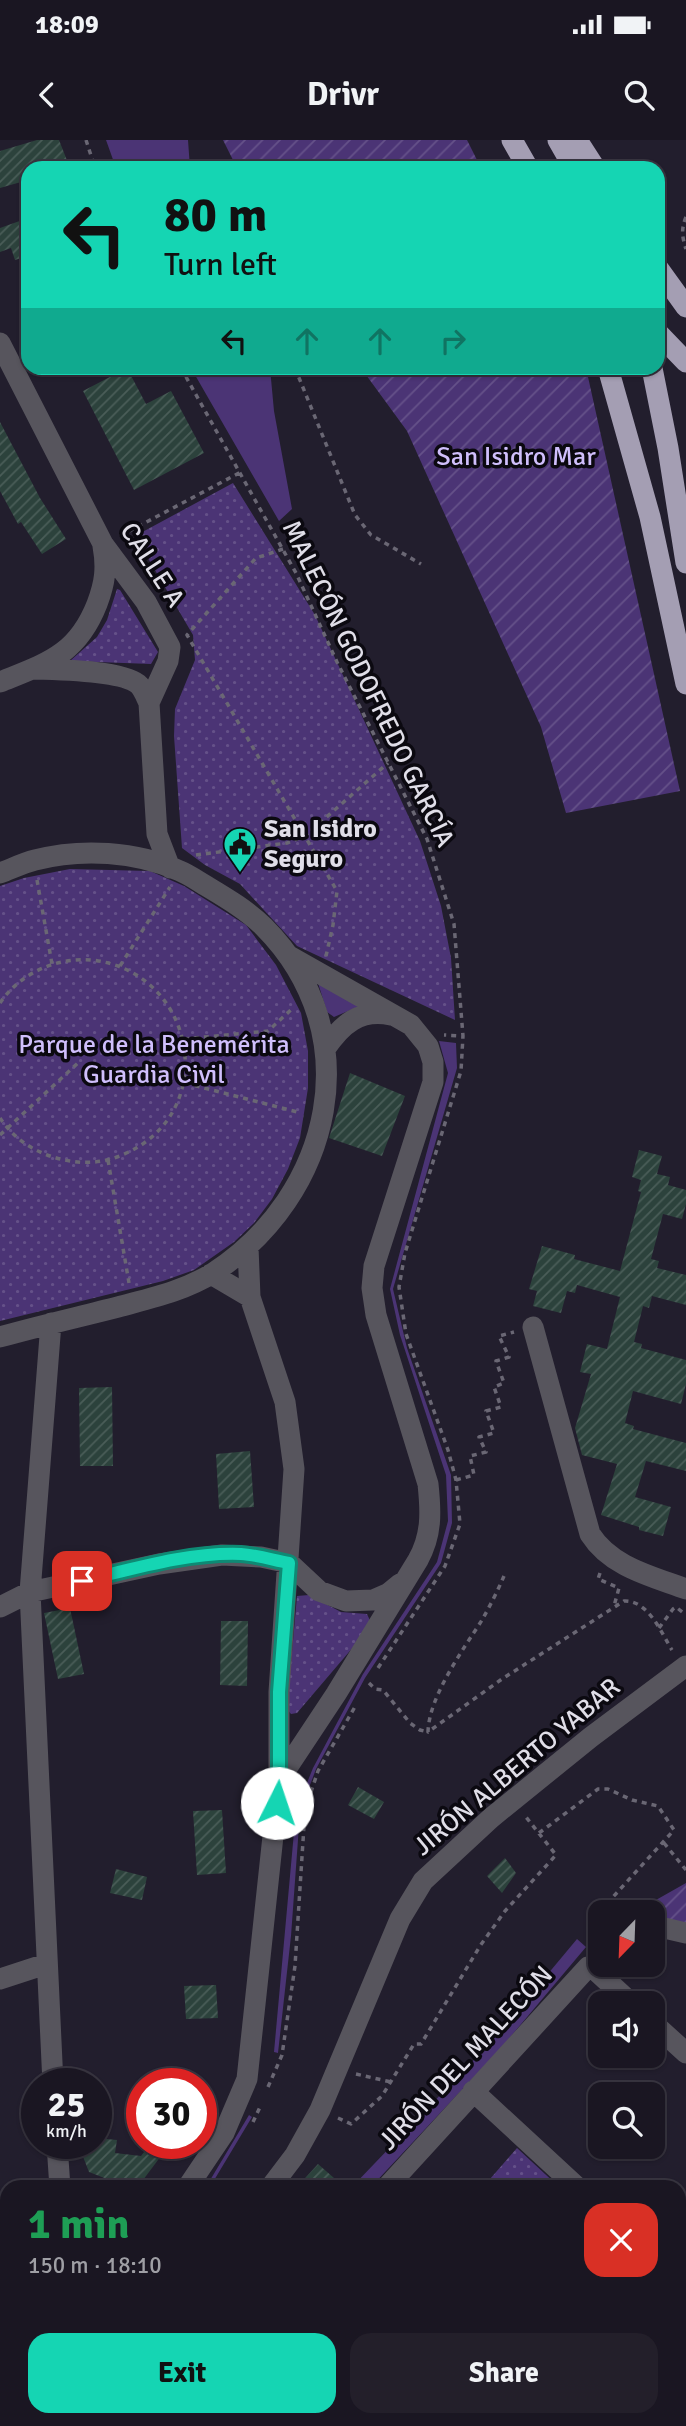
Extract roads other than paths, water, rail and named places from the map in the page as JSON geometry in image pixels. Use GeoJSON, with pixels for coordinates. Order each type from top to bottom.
{"type":"FeatureCollection","features":[{"type":"Feature","properties":{"kind":"highway"},"geometry":{"type":"LineString","coordinates":[[512,140],[524,161]]}},
{"type":"Feature","properties":{"kind":"highway"},"geometry":{"type":"LineString","coordinates":[[558,140],[570,161]]}},
{"type":"Feature","properties":{"kind":"highway"},"geometry":{"type":"LineString","coordinates":[[577,140],[590,161]]}},
{"type":"Feature","properties":{"kind":"highway"},"geometry":{"type":"LineString","coordinates":[[665,278],[686,307]]}},
{"type":"Feature","properties":{"kind":"highway"},"geometry":{"type":"LineString","coordinates":[[665,340],[686,362]]}},
{"type":"Feature","properties":{"kind":"highway"},"geometry":{"type":"LineString","coordinates":[[610,375],[650,517],[686,684]]}},
{"type":"Feature","properties":{"kind":"highway"},"geometry":{"type":"LineString","coordinates":[[653,375],[686,563]]}},
{"type":"Feature","properties":{"kind":"street","name":"CALLE A"},"geometry":{"type":"LineString","coordinates":[[0,343],[170,647],[168,661],[149,703],[157,834],[148,861]]}},
{"type":"Feature","properties":{"kind":"street"},"geometry":{"type":"LineString","coordinates":[[0,682],[63,653],[82,635],[103,589],[109,541]]}},
{"type":"Feature","properties":{"kind":"street"},"geometry":{"type":"LineString","coordinates":[[33,669],[128,678],[141,685],[149,703]]}},
{"type":"Feature","properties":{"kind":"street","name":"CALLE A"},"geometry":{"type":"LineString","coordinates":[[157,834],[175,869]]}},
{"type":"Feature","properties":{"kind":"street"},"geometry":{"type":"LineString","coordinates":[[0,873],[34,860],[76,853],[118,854],[175,869],[234,902],[264,927],[289,956],[309,994],[320,1026],[328,1076],[323,1119],[315,1146],[295,1189],[277,1215],[248,1247],[211,1274],[174,1291],[0,1337]]}},
{"type":"Feature","properties":{"kind":"street"},"geometry":{"type":"LineString","coordinates":[[279,1780],[336,1694],[407,1578],[426,1543],[432,1507],[428,1484],[376,1315],[372,1288],[376,1259],[433,1083],[431,1054],[421,1034],[406,1021],[289,956]]}},
{"type":"Feature","properties":{"kind":"street"},"geometry":{"type":"LineString","coordinates":[[325,1049],[344,1026],[358,1017],[374,1013],[393,1015]]}},
{"type":"Feature","properties":{"kind":"street"},"geometry":{"type":"LineString","coordinates":[[192,2180],[224,2133],[247,2079],[279,1780],[279,1692],[294,1469],[285,1402],[250,1297],[248,1247]]}},
{"type":"Feature","properties":{"kind":"street"},"geometry":{"type":"LineString","coordinates":[[211,1274],[250,1297]]}},
{"type":"Feature","properties":{"kind":"street"},"geometry":{"type":"LineString","coordinates":[[51,1323],[30,1592],[52,2068]]}},
{"type":"Feature","properties":{"kind":"street"},"geometry":{"type":"LineString","coordinates":[[527,1329],[590,1534],[598,1548],[611,1558],[686,1589]]}},
{"type":"Feature","properties":{"kind":"street"},"geometry":{"type":"LineString","coordinates":[[0,1607],[30,1592],[159,1564],[199,1557],[241,1554],[289,1563],[319,1591],[337,1599],[354,1602],[381,1597],[407,1578]]}},
{"type":"Feature","properties":{"kind":"street","name":"JIRÓN ALBERTO YABAR"},"geometry":{"type":"LineString","coordinates":[[276,2180],[295,2155],[320,2110],[382,1961],[412,1898],[433,1872],[513,1800],[591,1737],[685,1667]]}},
{"type":"Feature","properties":{"kind":"street"},"geometry":{"type":"LineString","coordinates":[[665,1928],[686,1933]]}},
{"type":"Feature","properties":{"kind":"street"},"geometry":{"type":"LineString","coordinates":[[0,1979],[46,1964]]}},
{"type":"Feature","properties":{"kind":"street","name":"JIRÓN DEL MALECÓN"},"geometry":{"type":"LineString","coordinates":[[393,2180],[473,2091],[588,1972]]}},
{"type":"Feature","properties":{"kind":"street"},"geometry":{"type":"LineString","coordinates":[[606,1978],[619,1991]]}},
{"type":"Feature","properties":{"kind":"street"},"geometry":{"type":"LineString","coordinates":[[665,2034],[686,2053]]}},
{"type":"Feature","properties":{"kind":"street"},"geometry":{"type":"LineString","coordinates":[[473,2091],[569,2180]]}},
{"type":"Feature","properties":{"kind":"street"},"geometry":{"type":"LineString","coordinates":[[58,2159],[59,2180]]}},
{"type":"Feature","properties":{"kind":"place","name":"San Isidro Seguro"},"geometry":{"type":"Point","coordinates":[240,874]}},
{"type":"Feature","properties":{"kind":"park label","name":"San Isidro Mar"},"geometry":{"type":"Point","coordinates":[516,457]}},
{"type":"Feature","properties":{"kind":"park label","name":"Parque de la Benemérita Guardia Civil"},"geometry":{"type":"Point","coordinates":[154,1060]}}]}
